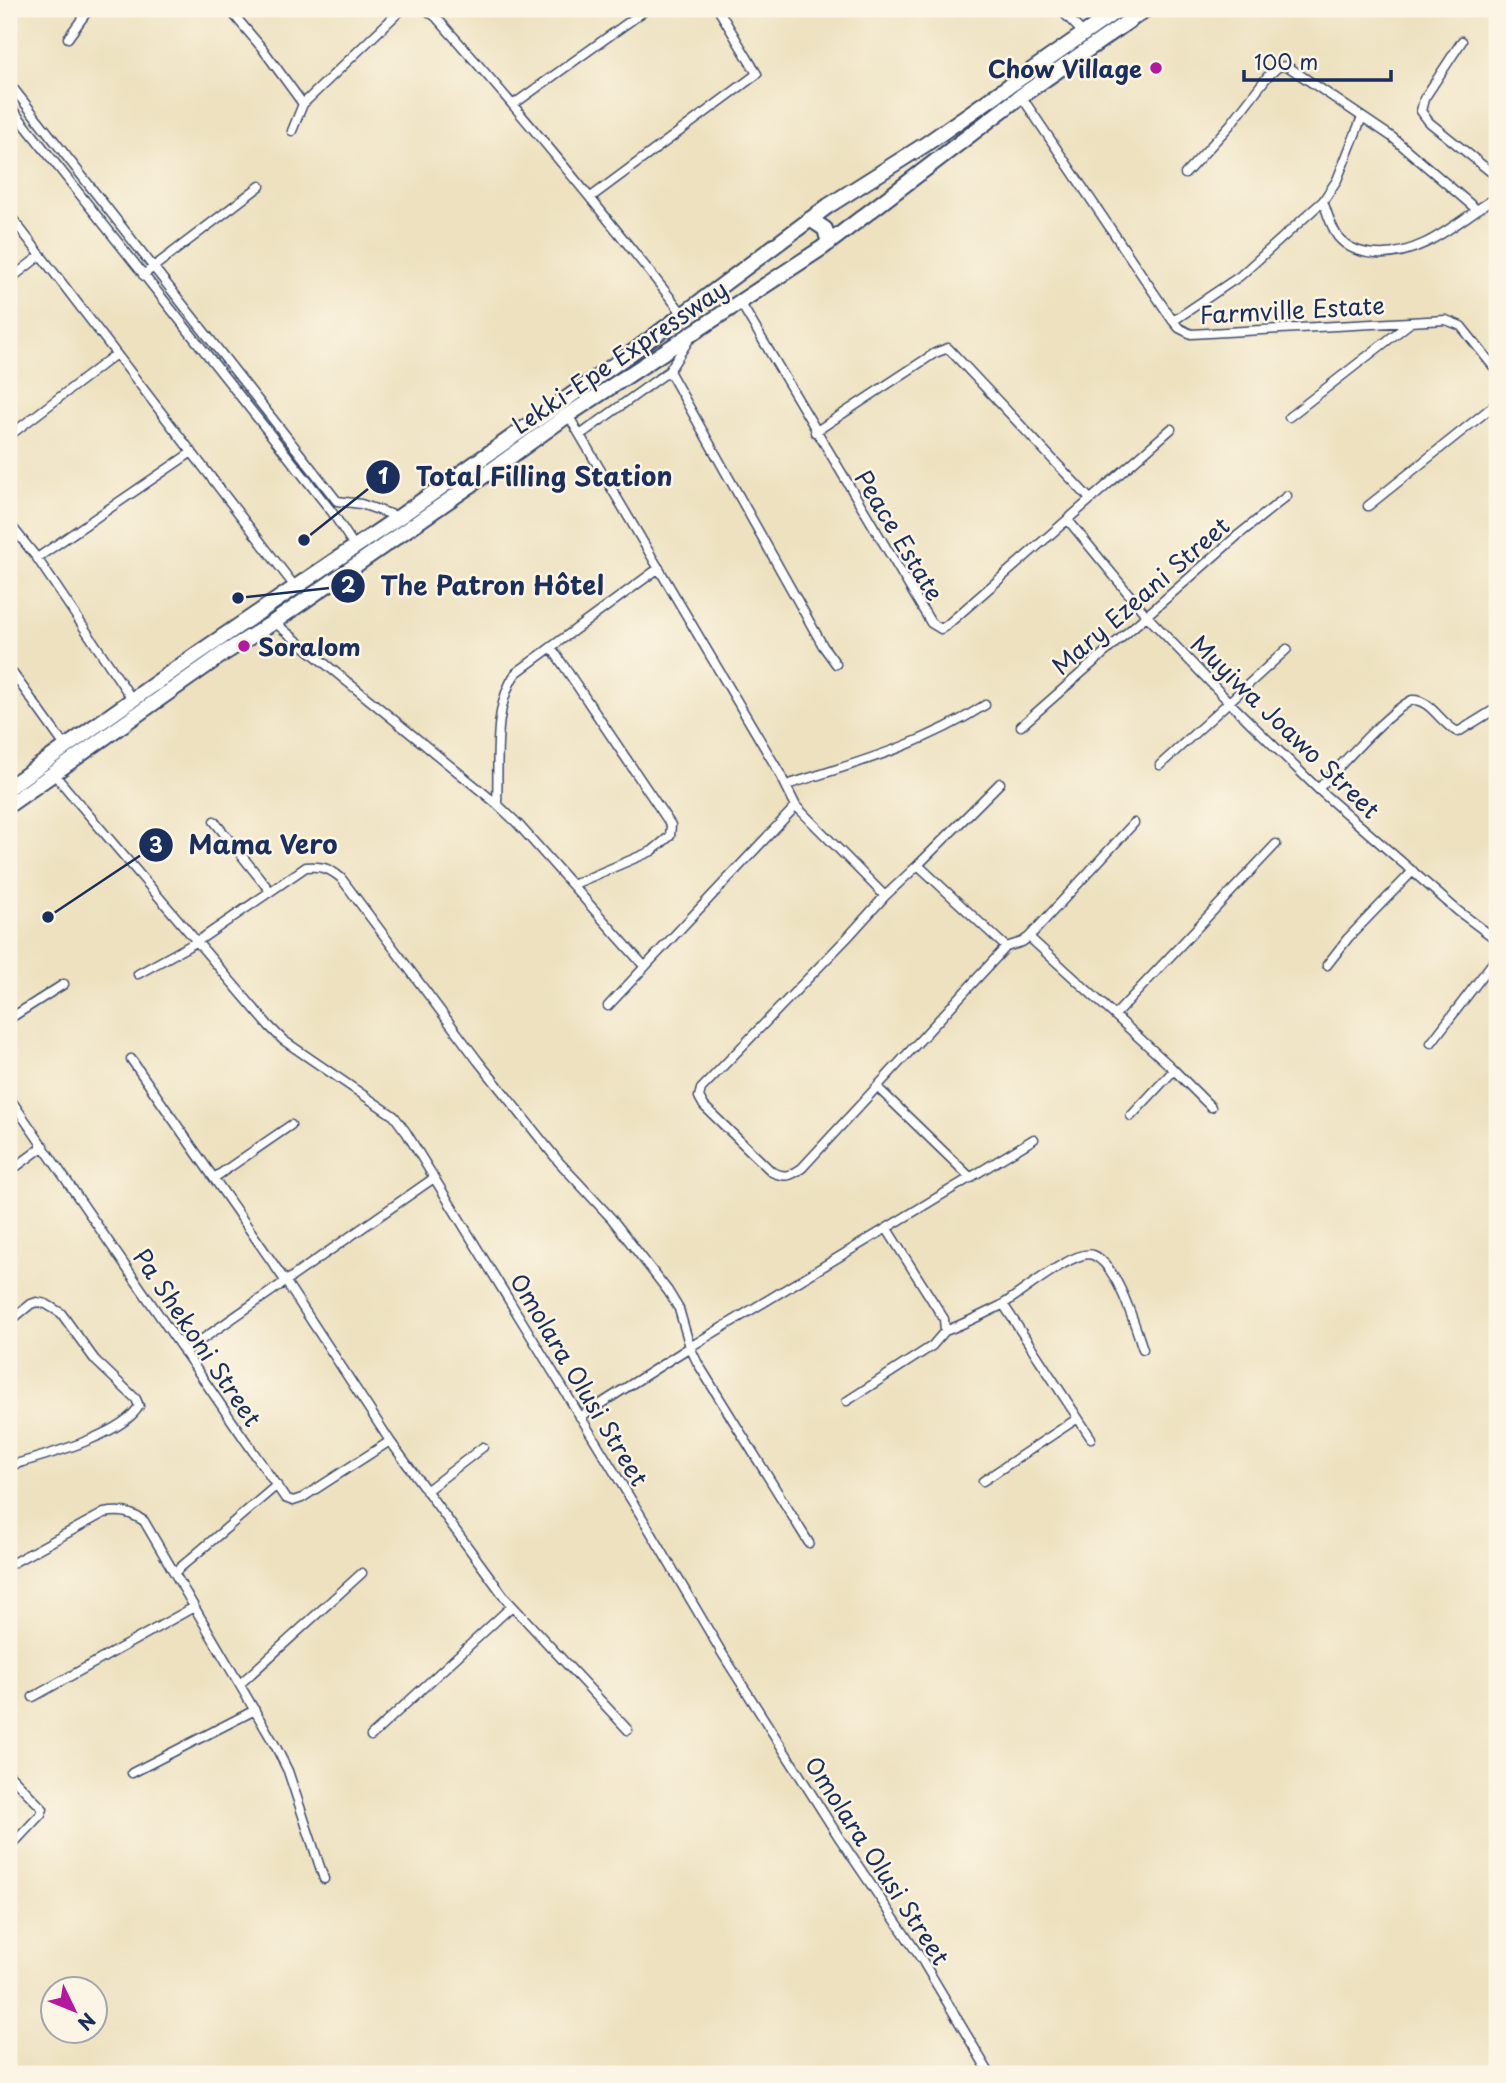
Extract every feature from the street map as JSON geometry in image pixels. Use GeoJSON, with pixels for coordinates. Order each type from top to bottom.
{"type":"FeatureCollection","features":[{"type":"Feature","properties":{"kind":"highway","name":"Lekki-Epe Expressway"},"geometry":{"type":"LineString","coordinates":[[9,787],[132,699],[399,517],[683,314],[828,206],[926,144],[1119,9]]}},
{"type":"Feature","properties":{"kind":"highway","name":"Lekki-Epe Expressway"},"geometry":{"type":"LineString","coordinates":[[9,805],[568,415],[829,243],[1021,96],[1146,9]]}},
{"type":"Feature","properties":{"kind":"highway"},"geometry":{"type":"LineString","coordinates":[[828,206],[833,221],[844,232]]}},
{"type":"Feature","properties":{"kind":"highway"},"geometry":{"type":"LineString","coordinates":[[810,219],[825,229],[829,243]]}},
{"type":"Feature","properties":{"kind":"street"},"geometry":{"type":"LineString","coordinates":[[68,38],[89,9]]}},
{"type":"Feature","properties":{"kind":"street"},"geometry":{"type":"LineString","coordinates":[[292,131],[303,104],[402,9]]}},
{"type":"Feature","properties":{"kind":"street"},"geometry":{"type":"LineString","coordinates":[[425,9],[436,17],[514,104],[683,314]]}},
{"type":"Feature","properties":{"kind":"street"},"geometry":{"type":"LineString","coordinates":[[436,17],[444,9]]}},
{"type":"Feature","properties":{"kind":"street"},"geometry":{"type":"LineString","coordinates":[[514,104],[647,9]]}},
{"type":"Feature","properties":{"kind":"street"},"geometry":{"type":"LineString","coordinates":[[591,197],[757,74],[718,9]]}},
{"type":"Feature","properties":{"kind":"street"},"geometry":{"type":"LineString","coordinates":[[1060,9],[1083,33]]}},
{"type":"Feature","properties":{"kind":"street"},"geometry":{"type":"LineString","coordinates":[[232,10],[303,104]]}},
{"type":"Feature","properties":{"kind":"street"},"geometry":{"type":"LineString","coordinates":[[1462,41],[1424,99],[1421,111],[1429,122],[1497,177]]}},
{"type":"Feature","properties":{"kind":"street"},"geometry":{"type":"LineString","coordinates":[[1185,174],[1230,125],[1267,77],[1278,67],[1287,66],[1392,137],[1476,209]]}},
{"type":"Feature","properties":{"kind":"street"},"geometry":{"type":"LineString","coordinates":[[9,83],[337,500],[399,517]]}},
{"type":"Feature","properties":{"kind":"street","name":"Farmville Estate"},"geometry":{"type":"LineString","coordinates":[[1021,96],[1179,328],[1191,334],[1446,320],[1461,326],[1497,372]]}},
{"type":"Feature","properties":{"kind":"street"},"geometry":{"type":"LineString","coordinates":[[9,105],[331,512],[355,547]]}},
{"type":"Feature","properties":{"kind":"street"},"geometry":{"type":"LineString","coordinates":[[1173,321],[1240,276],[1323,201],[1337,180],[1362,117]]}},
{"type":"Feature","properties":{"kind":"street"},"geometry":{"type":"LineString","coordinates":[[143,275],[260,186]]}},
{"type":"Feature","properties":{"kind":"street"},"geometry":{"type":"LineString","coordinates":[[1323,201],[1338,237],[1354,251],[1392,255],[1411,251],[1497,197]]}},
{"type":"Feature","properties":{"kind":"street"},"geometry":{"type":"LineString","coordinates":[[9,214],[296,588]]}},
{"type":"Feature","properties":{"kind":"street"},"geometry":{"type":"LineString","coordinates":[[9,280],[41,255]]}},
{"type":"Feature","properties":{"kind":"street","name":"Peace Estate"},"geometry":{"type":"LineString","coordinates":[[740,302],[931,623],[941,629],[1171,429]]}},
{"type":"Feature","properties":{"kind":"street"},"geometry":{"type":"LineString","coordinates":[[1289,416],[1410,323]]}},
{"type":"Feature","properties":{"kind":"street"},"geometry":{"type":"LineString","coordinates":[[580,435],[670,370],[693,332]]}},
{"type":"Feature","properties":{"kind":"street"},"geometry":{"type":"LineString","coordinates":[[815,432],[935,353],[948,348],[1090,499]]}},
{"type":"Feature","properties":{"kind":"street"},"geometry":{"type":"LineString","coordinates":[[9,436],[116,354]]}},
{"type":"Feature","properties":{"kind":"street"},"geometry":{"type":"LineString","coordinates":[[670,370],[823,646],[836,664]]}},
{"type":"Feature","properties":{"kind":"street"},"geometry":{"type":"LineString","coordinates":[[1368,506],[1497,403]]}},
{"type":"Feature","properties":{"kind":"street"},"geometry":{"type":"LineString","coordinates":[[568,415],[796,806],[885,896]]}},
{"type":"Feature","properties":{"kind":"street"},"geometry":{"type":"LineString","coordinates":[[284,452],[293,445]]}},
{"type":"Feature","properties":{"kind":"street"},"geometry":{"type":"LineString","coordinates":[[37,558],[192,452]]}},
{"type":"Feature","properties":{"kind":"street","name":"Mary Ezeani Street"},"geometry":{"type":"LineString","coordinates":[[1021,726],[1237,536],[1287,496]]}},
{"type":"Feature","properties":{"kind":"street","name":"Muyiwa Joawo Street"},"geometry":{"type":"LineString","coordinates":[[1068,520],[1146,615],[1228,702],[1318,789],[1458,911],[1497,940]]}},
{"type":"Feature","properties":{"kind":"street"},"geometry":{"type":"LineString","coordinates":[[9,523],[37,558],[132,699]]}},
{"type":"Feature","properties":{"kind":"street"},"geometry":{"type":"LineString","coordinates":[[497,804],[500,711],[507,686],[516,673],[659,568]]}},
{"type":"Feature","properties":{"kind":"street"},"geometry":{"type":"LineString","coordinates":[[274,622],[497,804],[645,967]]}},
{"type":"Feature","properties":{"kind":"street"},"geometry":{"type":"LineString","coordinates":[[551,647],[671,825],[670,836],[652,850],[572,885]]}},
{"type":"Feature","properties":{"kind":"street"},"geometry":{"type":"LineString","coordinates":[[1160,765],[1287,649]]}},
{"type":"Feature","properties":{"kind":"street"},"geometry":{"type":"LineString","coordinates":[[9,668],[65,746]]}},
{"type":"Feature","properties":{"kind":"street"},"geometry":{"type":"LineString","coordinates":[[1318,789],[1393,715],[1412,700],[1423,702],[1448,727],[1458,732],[1497,708]]}},
{"type":"Feature","properties":{"kind":"street"},"geometry":{"type":"LineString","coordinates":[[786,785],[917,742],[954,725],[985,705]]}},
{"type":"Feature","properties":{"kind":"street","name":"Omolara Olusi Street"},"geometry":{"type":"LineString","coordinates":[[53,773],[283,1040],[394,1116],[722,1653],[840,1839],[922,1960],[990,2074]]}},
{"type":"Feature","properties":{"kind":"street"},"geometry":{"type":"LineString","coordinates":[[1000,783],[885,896],[848,938],[701,1089],[699,1097],[704,1106],[772,1172],[781,1176],[792,1175],[802,1168],[1006,947],[1029,937],[1134,823]]}},
{"type":"Feature","properties":{"kind":"street"},"geometry":{"type":"LineString","coordinates":[[608,1006],[796,806]]}},
{"type":"Feature","properties":{"kind":"street"},"geometry":{"type":"LineString","coordinates":[[214,821],[271,891]]}},
{"type":"Feature","properties":{"kind":"street"},"geometry":{"type":"LineString","coordinates":[[1115,1015],[1276,844]]}},
{"type":"Feature","properties":{"kind":"street"},"geometry":{"type":"LineString","coordinates":[[918,865],[1006,947]]}},
{"type":"Feature","properties":{"kind":"street"},"geometry":{"type":"LineString","coordinates":[[138,974],[198,941],[306,867],[320,866],[330,869],[341,878],[478,1061],[559,1162],[612,1219],[668,1292],[679,1309],[690,1347],[809,1543]]}},
{"type":"Feature","properties":{"kind":"street"},"geometry":{"type":"LineString","coordinates":[[1326,965],[1413,870]]}},
{"type":"Feature","properties":{"kind":"street"},"geometry":{"type":"LineString","coordinates":[[1029,937],[1211,1107]]}},
{"type":"Feature","properties":{"kind":"street"},"geometry":{"type":"LineString","coordinates":[[1431,1044],[1497,957]]}},
{"type":"Feature","properties":{"kind":"street"},"geometry":{"type":"LineString","coordinates":[[9,1019],[64,984]]}},
{"type":"Feature","properties":{"kind":"street"},"geometry":{"type":"LineString","coordinates":[[131,1059],[286,1282],[426,1491],[512,1606],[628,1730]]}},
{"type":"Feature","properties":{"kind":"street"},"geometry":{"type":"LineString","coordinates":[[1131,1116],[1174,1070]]}},
{"type":"Feature","properties":{"kind":"street"},"geometry":{"type":"LineString","coordinates":[[877,1087],[971,1178]]}},
{"type":"Feature","properties":{"kind":"street","name":"Pa Shekoni Street"},"geometry":{"type":"LineString","coordinates":[[9,1097],[276,1485]]}},
{"type":"Feature","properties":{"kind":"street"},"geometry":{"type":"LineString","coordinates":[[214,1178],[291,1125]]}},
{"type":"Feature","properties":{"kind":"street"},"geometry":{"type":"LineString","coordinates":[[580,1417],[690,1347],[1034,1139]]}},
{"type":"Feature","properties":{"kind":"street"},"geometry":{"type":"LineString","coordinates":[[9,1172],[44,1146]]}},
{"type":"Feature","properties":{"kind":"street"},"geometry":{"type":"LineString","coordinates":[[184,1353],[434,1178]]}},
{"type":"Feature","properties":{"kind":"street"},"geometry":{"type":"LineString","coordinates":[[887,1228],[944,1319],[945,1331]]}},
{"type":"Feature","properties":{"kind":"street"},"geometry":{"type":"LineString","coordinates":[[847,1401],[932,1346],[945,1331],[1003,1304],[1070,1260],[1086,1254],[1095,1255],[1114,1275],[1143,1349]]}},
{"type":"Feature","properties":{"kind":"street"},"geometry":{"type":"LineString","coordinates":[[9,1322],[37,1302],[61,1313],[95,1360],[136,1399],[139,1406],[125,1421],[72,1447],[9,1466]]}},
{"type":"Feature","properties":{"kind":"street"},"geometry":{"type":"LineString","coordinates":[[1003,1304],[1091,1438]]}},
{"type":"Feature","properties":{"kind":"street"},"geometry":{"type":"LineString","coordinates":[[983,1481],[1078,1418]]}},
{"type":"Feature","properties":{"kind":"street"},"geometry":{"type":"LineString","coordinates":[[175,1572],[276,1485],[285,1498],[293,1501],[302,1498],[390,1441]]}},
{"type":"Feature","properties":{"kind":"street"},"geometry":{"type":"LineString","coordinates":[[426,1491],[483,1447]]}},
{"type":"Feature","properties":{"kind":"street"},"geometry":{"type":"LineString","coordinates":[[9,1565],[104,1513],[117,1510],[130,1513],[144,1521],[241,1683],[288,1771],[324,1879]]}},
{"type":"Feature","properties":{"kind":"street"},"geometry":{"type":"LineString","coordinates":[[241,1683],[362,1573]]}},
{"type":"Feature","properties":{"kind":"street"},"geometry":{"type":"LineString","coordinates":[[33,1697],[194,1606]]}},
{"type":"Feature","properties":{"kind":"street"},"geometry":{"type":"LineString","coordinates":[[371,1736],[512,1606]]}},
{"type":"Feature","properties":{"kind":"street"},"geometry":{"type":"LineString","coordinates":[[132,1773],[255,1710]]}},
{"type":"Feature","properties":{"kind":"street"},"geometry":{"type":"LineString","coordinates":[[9,1774],[43,1809],[9,1848]]}},
{"type":"Feature","properties":{"kind":"place","name":"Chow Village"},"geometry":{"type":"Point","coordinates":[1156,68]}},
{"type":"Feature","properties":{"kind":"place","name":"Total Filling Station"},"geometry":{"type":"Point","coordinates":[304,540]}},
{"type":"Feature","properties":{"kind":"place","name":"The Patron Hôtel"},"geometry":{"type":"Point","coordinates":[238,598]}},
{"type":"Feature","properties":{"kind":"place","name":"Soralom"},"geometry":{"type":"Point","coordinates":[244,646]}},
{"type":"Feature","properties":{"kind":"place","name":"Mama Vero"},"geometry":{"type":"Point","coordinates":[48,917]}}]}
